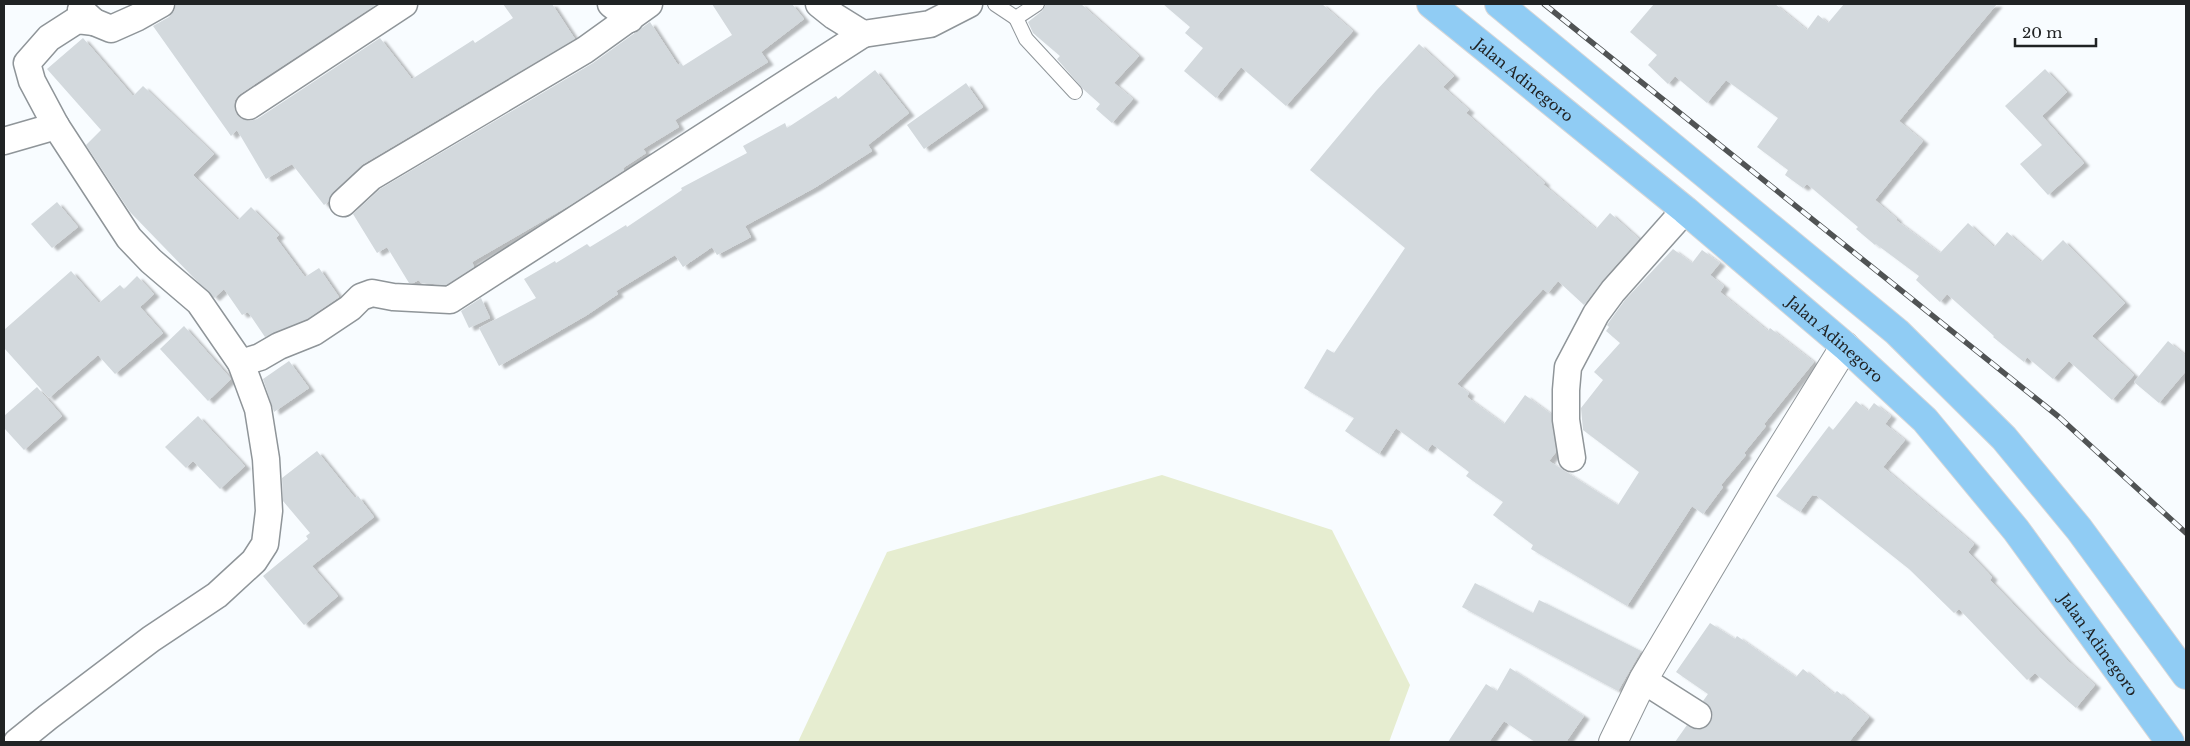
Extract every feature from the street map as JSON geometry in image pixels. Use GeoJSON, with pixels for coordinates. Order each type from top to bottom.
{"type":"FeatureCollection","features":[{"type":"Feature","properties":{"kind":"highway","name":"Jalan Adinegoro"},"geometry":{"type":"LineString","coordinates":[[1431,4],[1685,210],[1846,346],[1925,420],[2016,530],[2170,742]]}},
{"type":"Feature","properties":{"kind":"highway"},"geometry":{"type":"LineString","coordinates":[[1499,4],[1897,332],[2004,438],[2079,529],[2186,675]]}},
{"type":"Feature","properties":{"kind":"street"},"geometry":{"type":"LineString","coordinates":[[74,4],[94,22]]}},
{"type":"Feature","properties":{"kind":"street"},"geometry":{"type":"LineString","coordinates":[[17,742],[136,651],[217,595],[254,561],[265,544],[269,511],[266,459],[258,409],[241,363],[198,302],[129,238],[56,126],[32,81],[27,63],[49,38],[77,20],[94,22],[111,28],[138,17],[161,4]]}},
{"type":"Feature","properties":{"kind":"street"},"geometry":{"type":"LineString","coordinates":[[249,106],[404,4]]}},
{"type":"Feature","properties":{"kind":"street"},"geometry":{"type":"LineString","coordinates":[[819,4],[863,34]]}},
{"type":"Feature","properties":{"kind":"street"},"geometry":{"type":"LineString","coordinates":[[241,363],[260,357],[279,346],[314,332],[350,308],[361,297],[372,293],[403,298],[450,300],[863,34],[930,24],[968,4]]}},
{"type":"Feature","properties":{"kind":"street"},"geometry":{"type":"LineString","coordinates":[[343,203],[371,178],[585,50],[630,9]]}},
{"type":"Feature","properties":{"kind":"street"},"geometry":{"type":"LineString","coordinates":[[4,142],[56,126]]}},
{"type":"Feature","properties":{"kind":"street"},"geometry":{"type":"LineString","coordinates":[[1572,458],[1566,420],[1568,367],[1596,314],[1613,291],[1685,210]]}},
{"type":"Feature","properties":{"kind":"street"},"geometry":{"type":"LineString","coordinates":[[1613,742],[1643,680],[1763,478],[1846,346]]}},
{"type":"Feature","properties":{"kind":"street"},"geometry":{"type":"LineString","coordinates":[[1643,680],[1698,715]]}},
{"type":"Feature","properties":{"kind":"lane"},"geometry":{"type":"LineString","coordinates":[[995,4],[1016,18],[1026,39],[1075,92]]}},
{"type":"Feature","properties":{"kind":"lane"},"geometry":{"type":"LineString","coordinates":[[1016,18],[1036,4]]}},
{"type":"Feature","properties":{"kind":"green space"},"geometry":{"type":"Polygon","coordinates":[[[1162,475],[1332,530],[1410,685],[1389,742],[798,742],[887,552],[1162,475]]]}},
{"type":"Feature","properties":{"kind":"building"},"geometry":{"type":"Polygon","coordinates":[[[176,4],[377,4],[240,94],[235,100],[234,107],[237,115],[249,121],[257,119],[380,38],[412,79],[473,40],[475,43],[513,18],[503,4],[552,4],[575,39],[363,164],[333,192],[329,201],[324,205],[292,164],[266,179],[237,130],[231,136],[153,26],[169,17],[174,11],[176,4]]]}},
{"type":"Feature","properties":{"kind":"building"},"geometry":{"type":"Polygon","coordinates":[[[712,4],[792,4],[804,19],[761,52],[768,62],[675,120],[679,127],[643,149],[646,153],[623,168],[624,170],[570,205],[472,262],[474,267],[446,285],[421,283],[419,280],[409,283],[387,247],[377,253],[353,214],[380,189],[593,63],[650,22],[678,65],[681,63],[683,66],[732,35],[712,4]]]}},
{"type":"Feature","properties":{"kind":"building"},"geometry":{"type":"Polygon","coordinates":[[[1046,4],[1081,4],[1139,56],[1114,83],[1133,99],[1112,123],[1096,109],[1100,104],[1083,89],[1057,59],[1060,56],[1033,33],[1028,22],[1042,11],[1046,4]]]}},
{"type":"Feature","properties":{"kind":"building"},"geometry":{"type":"Polygon","coordinates":[[[1163,4],[1322,4],[1353,31],[1286,106],[1241,67],[1216,98],[1184,71],[1203,48],[1185,33],[1190,27],[1163,4]]]}},
{"type":"Feature","properties":{"kind":"building"},"geometry":{"type":"Polygon","coordinates":[[[1654,4],[1775,4],[1807,30],[1818,15],[1828,23],[1844,4],[1997,4],[1899,121],[1923,141],[1875,200],[1896,220],[1940,253],[1968,223],[1994,247],[2007,232],[2041,262],[2063,240],[2125,303],[2092,336],[2134,375],[2112,400],[2069,361],[2053,379],[2027,357],[2024,362],[1993,337],[1947,294],[1940,302],[1916,280],[1919,276],[1875,245],[1856,229],[1858,227],[1807,184],[1803,188],[1785,175],[1788,170],[1757,147],[1778,118],[1726,80],[1707,103],[1675,76],[1668,84],[1648,65],[1657,55],[1630,32],[1654,4]]]}},
{"type":"Feature","properties":{"kind":"building"},"geometry":{"type":"Polygon","coordinates":[[[83,38],[133,96],[143,86],[214,154],[193,175],[238,220],[251,207],[279,235],[276,238],[305,277],[319,268],[339,297],[307,319],[265,337],[248,312],[242,315],[224,289],[214,298],[192,276],[130,212],[86,145],[101,130],[47,69],[83,38]]]}},
{"type":"Feature","properties":{"kind":"building"},"geometry":{"type":"Polygon","coordinates":[[[1419,44],[1454,76],[1443,87],[1469,110],[1466,113],[1545,183],[1543,184],[1596,229],[1610,213],[1639,239],[1602,281],[1584,305],[1558,281],[1548,293],[1543,289],[1457,384],[1469,393],[1467,397],[1504,424],[1525,395],[1551,414],[1556,452],[1549,461],[1618,505],[1639,472],[1583,430],[1581,408],[1603,380],[1594,372],[1620,343],[1606,331],[1609,327],[1607,325],[1625,300],[1673,249],[1692,263],[1702,250],[1720,263],[1710,275],[1724,286],[1720,292],[1768,331],[1770,328],[1814,362],[1764,424],[1766,426],[1744,453],[1746,455],[1721,485],[1723,487],[1703,514],[1692,506],[1627,606],[1531,549],[1533,545],[1493,515],[1503,502],[1466,476],[1469,472],[1432,444],[1427,451],[1396,428],[1379,454],[1345,431],[1354,418],[1304,388],[1327,349],[1334,353],[1405,248],[1310,170],[1376,91],[1419,44]]]}},
{"type":"Feature","properties":{"kind":"building"},"geometry":{"type":"Polygon","coordinates":[[[2045,69],[2067,92],[2042,116],[2084,163],[2048,195],[2020,164],[2042,145],[2005,106],[2045,69]]]}},
{"type":"Feature","properties":{"kind":"building"},"geometry":{"type":"Polygon","coordinates":[[[875,70],[909,113],[868,145],[872,151],[816,187],[745,226],[751,237],[717,255],[712,247],[683,267],[675,255],[616,291],[618,294],[587,315],[499,366],[479,328],[536,298],[524,279],[555,261],[556,263],[587,244],[590,247],[626,225],[627,227],[682,190],[681,188],[747,153],[743,146],[785,123],[787,128],[836,96],[838,99],[875,70]]]}},
{"type":"Feature","properties":{"kind":"building"},"geometry":{"type":"Polygon","coordinates":[[[966,83],[983,107],[924,149],[907,125],[966,83]]]}},
{"type":"Feature","properties":{"kind":"building"},"geometry":{"type":"Polygon","coordinates":[[[57,202],[78,227],[52,248],[31,224],[57,202]]]}},
{"type":"Feature","properties":{"kind":"building"},"geometry":{"type":"Polygon","coordinates":[[[71,271],[99,303],[120,285],[124,289],[137,276],[154,294],[140,307],[163,333],[115,374],[98,355],[49,398],[4,348],[4,330],[71,271]]]}},
{"type":"Feature","properties":{"kind":"building"},"geometry":{"type":"Polygon","coordinates":[[[481,298],[490,318],[469,328],[461,311],[481,298]]]}},
{"type":"Feature","properties":{"kind":"building"},"geometry":{"type":"Polygon","coordinates":[[[184,326],[231,379],[208,401],[160,349],[184,326]]]}},
{"type":"Feature","properties":{"kind":"building"},"geometry":{"type":"Polygon","coordinates":[[[2168,341],[2186,356],[2186,371],[2159,403],[2134,382],[2168,341]]]}},
{"type":"Feature","properties":{"kind":"building"},"geometry":{"type":"Polygon","coordinates":[[[289,361],[309,388],[274,412],[263,379],[289,361]]]}},
{"type":"Feature","properties":{"kind":"building"},"geometry":{"type":"Polygon","coordinates":[[[37,387],[62,416],[24,450],[4,428],[4,416],[37,387]]]}},
{"type":"Feature","properties":{"kind":"building"},"geometry":{"type":"Polygon","coordinates":[[[1856,401],[1868,411],[1874,403],[1891,416],[1885,424],[1905,440],[1883,467],[1974,544],[1968,552],[1992,577],[1990,580],[2069,662],[2095,685],[2076,708],[2035,673],[2027,680],[1959,609],[1954,613],[1909,569],[1817,496],[1812,495],[1800,512],[1776,496],[1829,426],[1833,430],[1856,401]]]}},
{"type":"Feature","properties":{"kind":"building"},"geometry":{"type":"Polygon","coordinates":[[[198,416],[245,466],[220,489],[193,461],[186,468],[165,447],[198,416]]]}},
{"type":"Feature","properties":{"kind":"building"},"geometry":{"type":"Polygon","coordinates":[[[317,451],[355,498],[358,496],[374,517],[312,566],[338,596],[304,625],[263,576],[308,539],[306,536],[310,533],[283,501],[282,478],[317,451]]]}},
{"type":"Feature","properties":{"kind":"building"},"geometry":{"type":"Polygon","coordinates":[[[1475,583],[1533,613],[1539,600],[1641,651],[1618,691],[1462,607],[1475,583]]]}},
{"type":"Feature","properties":{"kind":"building"},"geometry":{"type":"Polygon","coordinates":[[[1710,623],[1735,639],[1737,636],[1796,677],[1803,669],[1834,694],[1837,691],[1869,717],[1849,742],[1675,742],[1687,725],[1697,730],[1704,728],[1710,723],[1713,716],[1711,708],[1703,701],[1708,694],[1676,672],[1710,623]]]}},
{"type":"Feature","properties":{"kind":"building"},"geometry":{"type":"Polygon","coordinates":[[[1510,668],[1584,716],[1566,742],[1535,742],[1504,721],[1489,742],[1448,742],[1486,684],[1497,691],[1510,668]]]}},
{"type":"Feature","properties":{"kind":"railway"},"geometry":{"type":"LineString","coordinates":[[1544,4],[2059,417],[2186,533]]}}]}
